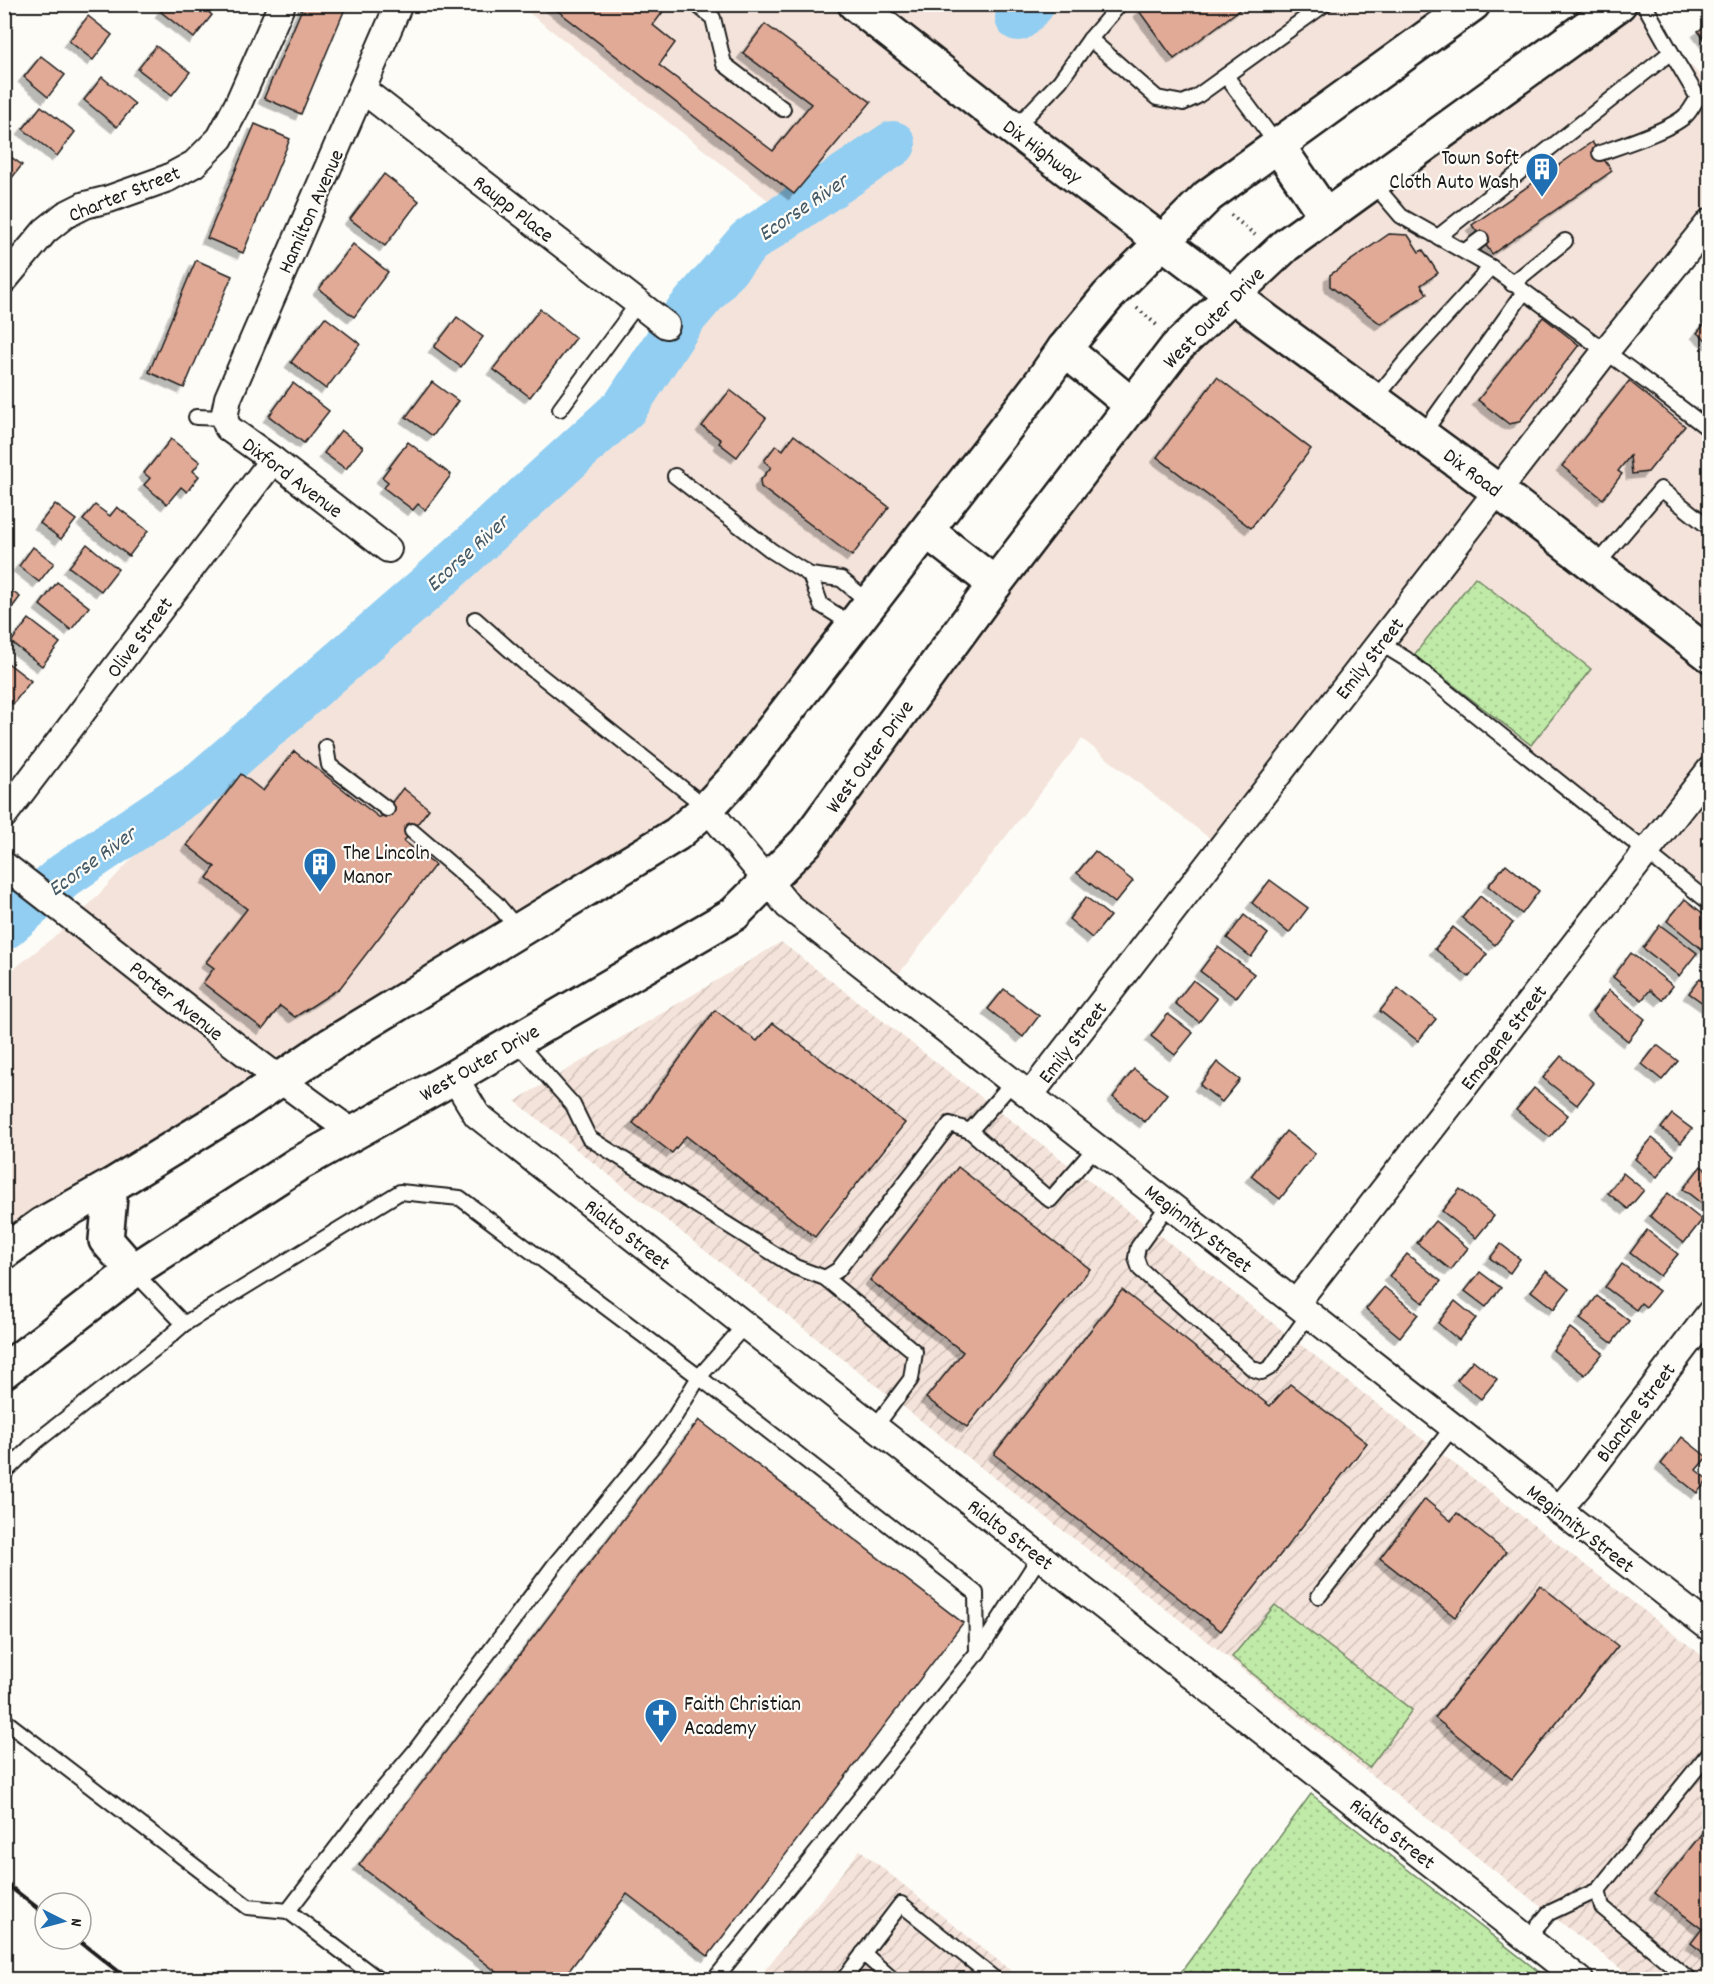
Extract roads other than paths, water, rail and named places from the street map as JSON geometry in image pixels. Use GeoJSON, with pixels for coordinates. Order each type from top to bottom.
{"type":"FeatureCollection","features":[{"type":"Feature","properties":{"kind":"main road","name":"Dix Highway"},"geometry":{"type":"LineString","coordinates":[[855,4],[1232,295]]}},
{"type":"Feature","properties":{"kind":"main road","name":"West Outer Drive"},"geometry":{"type":"LineString","coordinates":[[4,1371],[133,1271],[298,1164],[454,1077],[734,914],[806,842],[995,584],[1176,348],[1286,244],[1619,4]]}},
{"type":"Feature","properties":{"kind":"main road"},"geometry":{"type":"LineString","coordinates":[[4,1252],[43,1224],[111,1186],[235,1110],[332,1044],[677,834],[707,808],[736,777],[1039,385],[1064,349],[1108,296],[1208,196],[1464,7]]}},
{"type":"Feature","properties":{"kind":"main road"},"geometry":{"type":"LineString","coordinates":[[1278,146],[1326,216]]}},
{"type":"Feature","properties":{"kind":"main road","name":"Dix Road"},"geometry":{"type":"LineString","coordinates":[[1232,295],[1498,491],[1710,655]]}},
{"type":"Feature","properties":{"kind":"main road"},"geometry":{"type":"LineString","coordinates":[[1064,349],[1133,406]]}},
{"type":"Feature","properties":{"kind":"main road"},"geometry":{"type":"LineString","coordinates":[[927,531],[995,584]]}},
{"type":"Feature","properties":{"kind":"main road"},"geometry":{"type":"LineString","coordinates":[[111,1186],[106,1240],[133,1271]]}},
{"type":"Feature","properties":{"kind":"street","name":"Charter Street"},"geometry":{"type":"LineString","coordinates":[[4,280],[45,231],[65,215],[85,205],[168,178],[194,164],[220,138],[238,104],[282,4]]}},
{"type":"Feature","properties":{"kind":"street","name":"Hamilton Avenue"},"geometry":{"type":"LineString","coordinates":[[224,418],[228,398],[399,4]]}},
{"type":"Feature","properties":{"kind":"street","name":"Raupp Place"},"geometry":{"type":"LineString","coordinates":[[363,90],[379,105],[666,325]]}},
{"type":"Feature","properties":{"kind":"street","name":"Emily Street"},"geometry":{"type":"LineString","coordinates":[[1022,1089],[1380,643],[1605,352],[1710,222]]}},
{"type":"Feature","properties":{"kind":"street","name":"Dixford Avenue"},"geometry":{"type":"LineString","coordinates":[[224,418],[228,428],[388,549]]}},
{"type":"Feature","properties":{"kind":"street","name":"Olive Street"},"geometry":{"type":"LineString","coordinates":[[4,814],[273,460]]}},
{"type":"Feature","properties":{"kind":"street","name":"Emogene Street"},"geometry":{"type":"LineString","coordinates":[[1303,1309],[1645,853],[1710,770]]}},
{"type":"Feature","properties":{"kind":"street","name":"Meginnity Street"},"geometry":{"type":"LineString","coordinates":[[707,808],[788,906],[1710,1628]]}},
{"type":"Feature","properties":{"kind":"street","name":"Porter Avenue"},"geometry":{"type":"LineString","coordinates":[[13,871],[279,1080],[352,1132]]}},
{"type":"Feature","properties":{"kind":"street","name":"Rialto Street"},"geometry":{"type":"LineString","coordinates":[[454,1077],[477,1114],[1580,1980]]}},
{"type":"Feature","properties":{"kind":"street","name":"Blanche Street"},"geometry":{"type":"LineString","coordinates":[[1558,1510],[1710,1313]]}},
{"type":"Feature","properties":{"kind":"lane"},"geometry":{"type":"LineString","coordinates":[[696,4],[713,18],[724,64],[783,109]]}},
{"type":"Feature","properties":{"kind":"lane"},"geometry":{"type":"LineString","coordinates":[[1014,129],[1060,81],[1090,39],[1120,4]]}},
{"type":"Feature","properties":{"kind":"lane"},"geometry":{"type":"LineString","coordinates":[[1090,39],[1157,98],[1183,103],[1196,97],[1226,76],[1324,4]]}},
{"type":"Feature","properties":{"kind":"lane"},"geometry":{"type":"LineString","coordinates":[[1600,153],[1631,142],[1687,115],[1698,98],[1644,4]]}},
{"type":"Feature","properties":{"kind":"lane"},"geometry":{"type":"LineString","coordinates":[[1439,236],[1671,51]]}},
{"type":"Feature","properties":{"kind":"lane"},"geometry":{"type":"LineString","coordinates":[[1226,76],[1278,146]]}},
{"type":"Feature","properties":{"kind":"lane"},"geometry":{"type":"LineString","coordinates":[[1372,182],[1401,216],[1491,267],[1710,430]]}},
{"type":"Feature","properties":{"kind":"lane"},"geometry":{"type":"LineString","coordinates":[[1465,251],[1481,239]]}},
{"type":"Feature","properties":{"kind":"lane"},"geometry":{"type":"LineString","coordinates":[[1422,435],[1518,288],[1565,241]]}},
{"type":"Feature","properties":{"kind":"lane"},"geometry":{"type":"LineString","coordinates":[[1374,400],[1410,356],[1491,267]]}},
{"type":"Feature","properties":{"kind":"lane"},"geometry":{"type":"LineString","coordinates":[[560,409],[638,303]]}},
{"type":"Feature","properties":{"kind":"lane","name":"Dixford Avenue"},"geometry":{"type":"LineString","coordinates":[[196,417],[224,418]]}},
{"type":"Feature","properties":{"kind":"lane"},"geometry":{"type":"LineString","coordinates":[[675,476],[772,551],[810,575],[841,579],[862,614]]}},
{"type":"Feature","properties":{"kind":"lane"},"geometry":{"type":"LineString","coordinates":[[1595,567],[1661,489],[1710,528]]}},
{"type":"Feature","properties":{"kind":"lane"},"geometry":{"type":"LineString","coordinates":[[810,575],[821,605],[862,614]]}},
{"type":"Feature","properties":{"kind":"lane"},"geometry":{"type":"LineString","coordinates":[[475,619],[527,665],[707,808]]}},
{"type":"Feature","properties":{"kind":"lane"},"geometry":{"type":"LineString","coordinates":[[1380,643],[1406,659],[1710,903]]}},
{"type":"Feature","properties":{"kind":"lane"},"geometry":{"type":"LineString","coordinates":[[326,747],[329,765],[387,809]]}},
{"type":"Feature","properties":{"kind":"lane"},"geometry":{"type":"LineString","coordinates":[[412,831],[496,903],[518,929]]}},
{"type":"Feature","properties":{"kind":"lane"},"geometry":{"type":"LineString","coordinates":[[516,1041],[573,1105],[590,1138],[795,1267],[825,1278],[915,1352],[911,1378],[875,1427]]}},
{"type":"Feature","properties":{"kind":"lane"},"geometry":{"type":"LineString","coordinates":[[970,1131],[1022,1089]]}},
{"type":"Feature","properties":{"kind":"lane"},"geometry":{"type":"LineString","coordinates":[[825,1278],[838,1270],[950,1124],[970,1131],[1050,1200],[1096,1147]]}},
{"type":"Feature","properties":{"kind":"lane"},"geometry":{"type":"LineString","coordinates":[[4,1473],[37,1441],[184,1324],[400,1192],[460,1198],[699,1377],[976,1593],[977,1653]]}},
{"type":"Feature","properties":{"kind":"lane"},"geometry":{"type":"LineString","coordinates":[[1169,1204],[1138,1247],[1136,1258],[1140,1269],[1253,1369],[1266,1371],[1271,1367],[1303,1309]]}},
{"type":"Feature","properties":{"kind":"lane"},"geometry":{"type":"LineString","coordinates":[[133,1271],[184,1324]]}},
{"type":"Feature","properties":{"kind":"lane"},"geometry":{"type":"LineString","coordinates":[[288,1911],[556,1563],[652,1447],[675,1416],[699,1377],[745,1325]]}},
{"type":"Feature","properties":{"kind":"lane"},"geometry":{"type":"LineString","coordinates":[[1319,1596],[1453,1427]]}},
{"type":"Feature","properties":{"kind":"lane"},"geometry":{"type":"LineString","coordinates":[[714,1980],[977,1653],[1040,1556]]}},
{"type":"Feature","properties":{"kind":"lane"},"geometry":{"type":"LineString","coordinates":[[4,1720],[248,1907],[288,1911],[379,1980]]}},
{"type":"Feature","properties":{"kind":"lane"},"geometry":{"type":"LineString","coordinates":[[1528,1938],[1549,1913],[1598,1890],[1710,1752]]}},
{"type":"Feature","properties":{"kind":"lane"},"geometry":{"type":"LineString","coordinates":[[1598,1890],[1602,1907],[1690,1980]]}},
{"type":"Feature","properties":{"kind":"lane"},"geometry":{"type":"LineString","coordinates":[[843,1980],[902,1904],[996,1980]]}},
{"type":"Feature","properties":{"kind":"lane"},"geometry":{"type":"LineString","coordinates":[[863,1953],[893,1980]]}},
{"type":"Feature","properties":{"kind":"waterway","name":"Ecorse River"},"geometry":{"type":"LineString","coordinates":[[1018,18],[1032,4]]}},
{"type":"Feature","properties":{"kind":"waterway","name":"Ecorse River"},"geometry":{"type":"LineString","coordinates":[[4,927],[65,875],[203,782],[429,586],[625,407],[683,318],[749,241],[893,144]]}},
{"type":"Feature","properties":{"kind":"railway"},"geometry":{"type":"LineString","coordinates":[[4,1882],[33,1905]]}},
{"type":"Feature","properties":{"kind":"railway"},"geometry":{"type":"LineString","coordinates":[[92,1951],[129,1980]]}},
{"type":"Feature","properties":{"kind":"place","name":"Town Soft Cloth Auto Wash"},"geometry":{"type":"Point","coordinates":[1542,198]}},
{"type":"Feature","properties":{"kind":"place","name":"The Lincoln Manor"},"geometry":{"type":"Point","coordinates":[320,893]}},
{"type":"Feature","properties":{"kind":"place","name":"Faith Christian Academy"},"geometry":{"type":"Point","coordinates":[661,1744]}}]}
